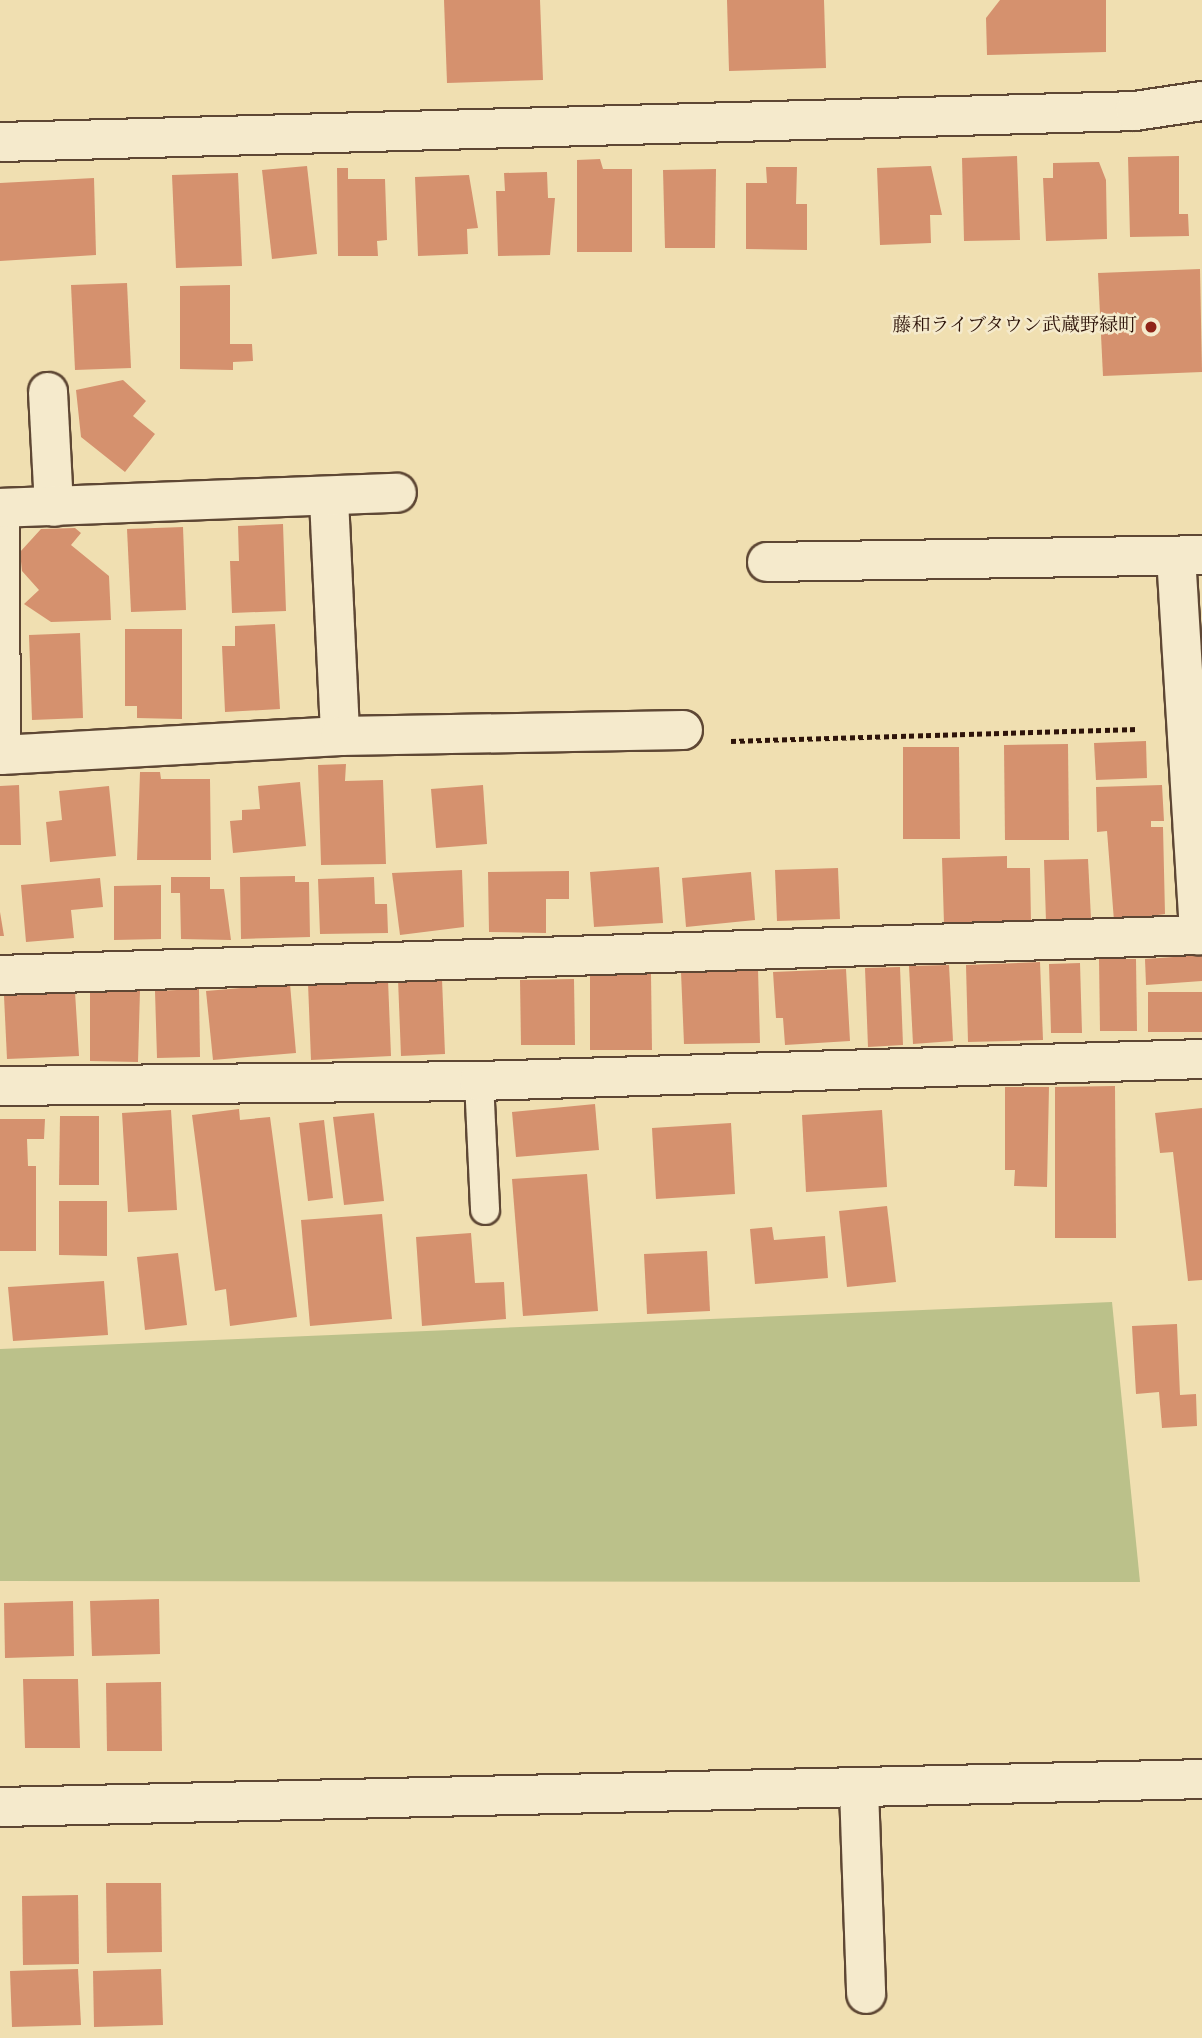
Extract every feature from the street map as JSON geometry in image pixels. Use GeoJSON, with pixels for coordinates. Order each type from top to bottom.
{"type":"FeatureCollection","features":[{"type":"Feature","properties":{"kind":"street"},"geometry":{"type":"LineString","coordinates":[[0,142],[1135,111],[1202,101]]}},
{"type":"Feature","properties":{"kind":"street"},"geometry":{"type":"LineString","coordinates":[[48,392],[54,507]]}},
{"type":"Feature","properties":{"kind":"street"},"geometry":{"type":"LineString","coordinates":[[397,493],[329,499],[0,508],[1,756],[340,736],[683,730]]}},
{"type":"Feature","properties":{"kind":"street"},"geometry":{"type":"LineString","coordinates":[[329,499],[340,736]]}},
{"type":"Feature","properties":{"kind":"street"},"geometry":{"type":"LineString","coordinates":[[0,975],[1201,935],[1187,727],[1189,556],[768,562]]}},
{"type":"Feature","properties":{"kind":"street"},"geometry":{"type":"LineString","coordinates":[[0,1086],[479,1081],[1202,1059]]}},
{"type":"Feature","properties":{"kind":"street"},"geometry":{"type":"LineString","coordinates":[[0,1807],[1202,1779]]}},
{"type":"Feature","properties":{"kind":"street"},"geometry":{"type":"LineString","coordinates":[[859,1788],[866,1994]]}},
{"type":"Feature","properties":{"kind":"lane"},"geometry":{"type":"LineString","coordinates":[[479,1081],[485,1210]]}},
{"type":"Feature","properties":{"kind":"path"},"geometry":{"type":"LineString","coordinates":[[683,730],[693,742],[1187,727]]}},
{"type":"Feature","properties":{"kind":"green space"},"geometry":{"type":"Polygon","coordinates":[[[1112,1302],[1140,1582],[0,1581],[0,1349],[1112,1302]]]}},
{"type":"Feature","properties":{"kind":"building"},"geometry":{"type":"Polygon","coordinates":[[[444,0],[540,0],[543,80],[447,83],[444,0]]]}},
{"type":"Feature","properties":{"kind":"building"},"geometry":{"type":"Polygon","coordinates":[[[727,0],[824,0],[826,68],[729,71],[727,0]]]}},
{"type":"Feature","properties":{"kind":"building"},"geometry":{"type":"Polygon","coordinates":[[[1000,0],[1106,0],[1106,52],[987,55],[986,18],[1000,0]]]}},
{"type":"Feature","properties":{"kind":"building"},"geometry":{"type":"Polygon","coordinates":[[[1017,156],[1020,240],[964,241],[962,158],[1017,156]]]}},
{"type":"Feature","properties":{"kind":"building"},"geometry":{"type":"Polygon","coordinates":[[[1179,156],[1179,214],[1188,214],[1189,236],[1130,237],[1128,157],[1179,156]]]}},
{"type":"Feature","properties":{"kind":"building"},"geometry":{"type":"Polygon","coordinates":[[[600,159],[603,169],[632,169],[632,252],[577,252],[577,160],[600,159]]]}},
{"type":"Feature","properties":{"kind":"building"},"geometry":{"type":"Polygon","coordinates":[[[1099,162],[1106,180],[1107,239],[1046,241],[1043,178],[1053,178],[1053,163],[1099,162]]]}},
{"type":"Feature","properties":{"kind":"building"},"geometry":{"type":"Polygon","coordinates":[[[307,166],[317,254],[272,259],[262,170],[307,166]]]}},
{"type":"Feature","properties":{"kind":"building"},"geometry":{"type":"Polygon","coordinates":[[[931,166],[942,215],[930,215],[931,243],[880,245],[877,168],[931,166]]]}},
{"type":"Feature","properties":{"kind":"building"},"geometry":{"type":"Polygon","coordinates":[[[766,167],[797,167],[796,204],[807,204],[807,250],[746,249],[746,183],[767,183],[766,167]]]}},
{"type":"Feature","properties":{"kind":"building"},"geometry":{"type":"Polygon","coordinates":[[[337,168],[348,168],[348,179],[385,179],[387,240],[377,241],[378,256],[338,256],[337,168]]]}},
{"type":"Feature","properties":{"kind":"building"},"geometry":{"type":"Polygon","coordinates":[[[716,169],[715,248],[665,248],[663,170],[716,169]]]}},
{"type":"Feature","properties":{"kind":"building"},"geometry":{"type":"Polygon","coordinates":[[[547,172],[548,198],[555,198],[550,255],[498,256],[496,191],[505,191],[504,173],[547,172]]]}},
{"type":"Feature","properties":{"kind":"building"},"geometry":{"type":"Polygon","coordinates":[[[238,173],[242,266],[176,268],[172,175],[238,173]]]}},
{"type":"Feature","properties":{"kind":"building"},"geometry":{"type":"Polygon","coordinates":[[[469,175],[478,228],[467,229],[468,254],[418,256],[415,177],[469,175]]]}},
{"type":"Feature","properties":{"kind":"building"},"geometry":{"type":"Polygon","coordinates":[[[94,178],[96,255],[0,261],[0,183],[94,178]]]}},
{"type":"Feature","properties":{"kind":"building","name":"藤和ライブタウン武蔵野緑町"},"geometry":{"type":"Polygon","coordinates":[[[1200,269],[1202,372],[1103,376],[1098,273],[1200,269]]]}},
{"type":"Feature","properties":{"kind":"building"},"geometry":{"type":"Polygon","coordinates":[[[127,283],[131,368],[75,370],[71,285],[127,283]]]}},
{"type":"Feature","properties":{"kind":"building"},"geometry":{"type":"Polygon","coordinates":[[[230,285],[230,344],[252,344],[253,361],[233,362],[233,370],[180,369],[180,286],[230,285]]]}},
{"type":"Feature","properties":{"kind":"building"},"geometry":{"type":"Polygon","coordinates":[[[123,380],[146,401],[133,416],[155,434],[125,472],[81,437],[76,390],[123,380]]]}},
{"type":"Feature","properties":{"kind":"building"},"geometry":{"type":"Polygon","coordinates":[[[283,524],[286,611],[232,613],[230,561],[239,561],[238,526],[283,524]]]}},
{"type":"Feature","properties":{"kind":"building"},"geometry":{"type":"Polygon","coordinates":[[[183,527],[186,610],[131,612],[127,529],[183,527]]]}},
{"type":"Feature","properties":{"kind":"building"},"geometry":{"type":"Polygon","coordinates":[[[75,528],[81,533],[71,545],[109,576],[111,620],[51,622],[24,604],[39,590],[22,571],[20,552],[41,529],[75,528]]]}},
{"type":"Feature","properties":{"kind":"building"},"geometry":{"type":"Polygon","coordinates":[[[275,624],[280,709],[225,712],[222,646],[235,646],[235,626],[275,624]]]}},
{"type":"Feature","properties":{"kind":"building"},"geometry":{"type":"Polygon","coordinates":[[[125,629],[182,629],[182,719],[137,718],[137,706],[125,706],[125,629]]]}},
{"type":"Feature","properties":{"kind":"building"},"geometry":{"type":"Polygon","coordinates":[[[80,633],[83,718],[32,720],[29,635],[80,633]]]}},
{"type":"Feature","properties":{"kind":"building"},"geometry":{"type":"Polygon","coordinates":[[[1146,741],[1147,778],[1096,780],[1094,743],[1146,741]]]}},
{"type":"Feature","properties":{"kind":"building"},"geometry":{"type":"Polygon","coordinates":[[[1068,744],[1069,840],[1005,840],[1004,745],[1068,744]]]}},
{"type":"Feature","properties":{"kind":"building"},"geometry":{"type":"Polygon","coordinates":[[[903,747],[959,747],[960,839],[903,839],[903,747]]]}},
{"type":"Feature","properties":{"kind":"building"},"geometry":{"type":"Polygon","coordinates":[[[346,764],[345,781],[383,780],[386,864],[321,865],[318,765],[346,764]]]}},
{"type":"Feature","properties":{"kind":"building"},"geometry":{"type":"Polygon","coordinates":[[[140,772],[160,772],[161,779],[210,779],[211,860],[137,860],[140,772]]]}},
{"type":"Feature","properties":{"kind":"building"},"geometry":{"type":"Polygon","coordinates":[[[300,782],[306,846],[233,853],[230,821],[242,820],[242,810],[260,809],[258,786],[300,782]]]}},
{"type":"Feature","properties":{"kind":"building"},"geometry":{"type":"Polygon","coordinates":[[[19,785],[21,845],[0,845],[0,786],[19,785]]]}},
{"type":"Feature","properties":{"kind":"building"},"geometry":{"type":"Polygon","coordinates":[[[483,785],[487,844],[436,848],[431,789],[483,785]]]}},
{"type":"Feature","properties":{"kind":"building"},"geometry":{"type":"Polygon","coordinates":[[[1162,785],[1164,821],[1151,821],[1151,827],[1163,827],[1165,914],[1114,921],[1107,831],[1097,832],[1096,787],[1162,785]]]}},
{"type":"Feature","properties":{"kind":"building"},"geometry":{"type":"Polygon","coordinates":[[[109,786],[116,856],[50,862],[46,822],[62,820],[59,791],[109,786]]]}},
{"type":"Feature","properties":{"kind":"building"},"geometry":{"type":"Polygon","coordinates":[[[1007,856],[1007,868],[1030,868],[1031,922],[944,924],[942,858],[1007,856]]]}},
{"type":"Feature","properties":{"kind":"building"},"geometry":{"type":"Polygon","coordinates":[[[1088,859],[1091,919],[1046,921],[1044,860],[1088,859]]]}},
{"type":"Feature","properties":{"kind":"building"},"geometry":{"type":"Polygon","coordinates":[[[659,867],[663,923],[594,927],[590,872],[659,867]]]}},
{"type":"Feature","properties":{"kind":"building"},"geometry":{"type":"Polygon","coordinates":[[[838,868],[840,919],[777,921],[775,870],[838,868]]]}},
{"type":"Feature","properties":{"kind":"building"},"geometry":{"type":"Polygon","coordinates":[[[462,870],[464,927],[400,935],[392,873],[462,870]]]}},
{"type":"Feature","properties":{"kind":"building"},"geometry":{"type":"Polygon","coordinates":[[[569,871],[569,899],[546,899],[546,933],[489,932],[488,872],[569,871]]]}},
{"type":"Feature","properties":{"kind":"building"},"geometry":{"type":"Polygon","coordinates":[[[751,872],[755,920],[686,927],[682,878],[751,872]]]}},
{"type":"Feature","properties":{"kind":"building"},"geometry":{"type":"Polygon","coordinates":[[[295,876],[295,882],[309,882],[310,937],[241,939],[240,877],[295,876]]]}},
{"type":"Feature","properties":{"kind":"building"},"geometry":{"type":"Polygon","coordinates":[[[171,877],[210,877],[210,889],[224,889],[231,940],[181,939],[180,893],[171,893],[171,877]]]}},
{"type":"Feature","properties":{"kind":"building"},"geometry":{"type":"Polygon","coordinates":[[[374,877],[375,904],[387,904],[388,933],[320,934],[318,879],[374,877]]]}},
{"type":"Feature","properties":{"kind":"building"},"geometry":{"type":"Polygon","coordinates":[[[100,878],[103,907],[71,910],[74,938],[26,942],[21,885],[100,878]]]}},
{"type":"Feature","properties":{"kind":"building"},"geometry":{"type":"Polygon","coordinates":[[[161,885],[161,939],[114,940],[114,886],[161,885]]]}},
{"type":"Feature","properties":{"kind":"building"},"geometry":{"type":"Polygon","coordinates":[[[0,912],[4,936],[0,936],[0,912]]]}},
{"type":"Feature","properties":{"kind":"building"},"geometry":{"type":"Polygon","coordinates":[[[1202,955],[1202,981],[1146,985],[1145,959],[1202,955]]]}},
{"type":"Feature","properties":{"kind":"building"},"geometry":{"type":"Polygon","coordinates":[[[1099,959],[1136,959],[1137,1031],[1100,1031],[1099,959]]]}},
{"type":"Feature","properties":{"kind":"building"},"geometry":{"type":"Polygon","coordinates":[[[1040,962],[1043,1040],[968,1042],[966,965],[1040,962]]]}},
{"type":"Feature","properties":{"kind":"building"},"geometry":{"type":"Polygon","coordinates":[[[1080,963],[1082,1033],[1051,1033],[1049,964],[1080,963]]]}},
{"type":"Feature","properties":{"kind":"building"},"geometry":{"type":"Polygon","coordinates":[[[949,965],[953,1041],[913,1044],[909,966],[949,965]]]}},
{"type":"Feature","properties":{"kind":"building"},"geometry":{"type":"Polygon","coordinates":[[[900,967],[903,1045],[868,1047],[865,968],[900,967]]]}},
{"type":"Feature","properties":{"kind":"building"},"geometry":{"type":"Polygon","coordinates":[[[758,969],[760,1043],[684,1044],[681,972],[758,969]]]}},
{"type":"Feature","properties":{"kind":"building"},"geometry":{"type":"Polygon","coordinates":[[[846,969],[850,1041],[785,1045],[783,1018],[776,1018],[773,972],[846,969]]]}},
{"type":"Feature","properties":{"kind":"building"},"geometry":{"type":"Polygon","coordinates":[[[590,974],[651,974],[652,1050],[590,1050],[590,974]]]}},
{"type":"Feature","properties":{"kind":"building"},"geometry":{"type":"Polygon","coordinates":[[[398,979],[442,979],[445,1054],[401,1056],[398,979]]]}},
{"type":"Feature","properties":{"kind":"building"},"geometry":{"type":"Polygon","coordinates":[[[574,979],[575,1045],[521,1045],[520,980],[574,979]]]}},
{"type":"Feature","properties":{"kind":"building"},"geometry":{"type":"Polygon","coordinates":[[[388,980],[391,1056],[311,1060],[308,983],[388,980]]]}},
{"type":"Feature","properties":{"kind":"building"},"geometry":{"type":"Polygon","coordinates":[[[290,984],[296,1053],[213,1060],[206,991],[290,984]]]}},
{"type":"Feature","properties":{"kind":"building"},"geometry":{"type":"Polygon","coordinates":[[[90,989],[140,990],[138,1062],[90,1061],[90,989]]]}},
{"type":"Feature","properties":{"kind":"building"},"geometry":{"type":"Polygon","coordinates":[[[199,989],[200,1057],[157,1058],[155,991],[199,989]]]}},
{"type":"Feature","properties":{"kind":"building"},"geometry":{"type":"Polygon","coordinates":[[[75,992],[79,1056],[7,1059],[4,996],[75,992]]]}},
{"type":"Feature","properties":{"kind":"building"},"geometry":{"type":"Polygon","coordinates":[[[1148,992],[1202,992],[1202,1032],[1148,1032],[1148,992]]]}},
{"type":"Feature","properties":{"kind":"building"},"geometry":{"type":"Polygon","coordinates":[[[1115,1086],[1116,1238],[1055,1238],[1055,1087],[1115,1086]]]}},
{"type":"Feature","properties":{"kind":"building"},"geometry":{"type":"Polygon","coordinates":[[[1005,1087],[1049,1087],[1047,1187],[1014,1186],[1015,1170],[1005,1170],[1005,1087]]]}},
{"type":"Feature","properties":{"kind":"building"},"geometry":{"type":"Polygon","coordinates":[[[595,1104],[599,1150],[516,1157],[512,1112],[595,1104]]]}},
{"type":"Feature","properties":{"kind":"building"},"geometry":{"type":"Polygon","coordinates":[[[1202,1108],[1202,1280],[1188,1281],[1173,1152],[1160,1153],[1155,1113],[1202,1108]]]}},
{"type":"Feature","properties":{"kind":"building"},"geometry":{"type":"Polygon","coordinates":[[[239,1109],[240,1120],[270,1117],[297,1317],[230,1326],[226,1289],[215,1291],[192,1115],[239,1109]]]}},
{"type":"Feature","properties":{"kind":"building"},"geometry":{"type":"Polygon","coordinates":[[[171,1110],[177,1210],[128,1212],[122,1113],[171,1110]]]}},
{"type":"Feature","properties":{"kind":"building"},"geometry":{"type":"Polygon","coordinates":[[[882,1110],[887,1187],[806,1192],[802,1115],[882,1110]]]}},
{"type":"Feature","properties":{"kind":"building"},"geometry":{"type":"Polygon","coordinates":[[[374,1113],[384,1201],[344,1205],[333,1117],[374,1113]]]}},
{"type":"Feature","properties":{"kind":"building"},"geometry":{"type":"Polygon","coordinates":[[[60,1116],[99,1116],[99,1185],[59,1185],[60,1116]]]}},
{"type":"Feature","properties":{"kind":"building"},"geometry":{"type":"Polygon","coordinates":[[[0,1119],[45,1119],[44,1139],[27,1139],[28,1166],[36,1166],[36,1251],[0,1251],[0,1119]]]}},
{"type":"Feature","properties":{"kind":"building"},"geometry":{"type":"Polygon","coordinates":[[[324,1120],[333,1198],[308,1201],[299,1123],[324,1120]]]}},
{"type":"Feature","properties":{"kind":"building"},"geometry":{"type":"Polygon","coordinates":[[[731,1123],[735,1194],[656,1199],[652,1128],[731,1123]]]}},
{"type":"Feature","properties":{"kind":"building"},"geometry":{"type":"Polygon","coordinates":[[[587,1174],[598,1311],[523,1316],[512,1179],[587,1174]]]}},
{"type":"Feature","properties":{"kind":"building"},"geometry":{"type":"Polygon","coordinates":[[[59,1201],[107,1201],[107,1256],[59,1255],[59,1201]]]}},
{"type":"Feature","properties":{"kind":"building"},"geometry":{"type":"Polygon","coordinates":[[[887,1206],[896,1282],[847,1287],[839,1211],[887,1206]]]}},
{"type":"Feature","properties":{"kind":"building"},"geometry":{"type":"Polygon","coordinates":[[[382,1214],[392,1319],[310,1326],[301,1220],[382,1214]]]}},
{"type":"Feature","properties":{"kind":"building"},"geometry":{"type":"Polygon","coordinates":[[[772,1227],[774,1240],[825,1236],[828,1278],[755,1284],[750,1229],[772,1227]]]}},
{"type":"Feature","properties":{"kind":"building"},"geometry":{"type":"Polygon","coordinates":[[[471,1233],[475,1283],[504,1282],[506,1319],[422,1326],[416,1237],[471,1233]]]}},
{"type":"Feature","properties":{"kind":"building"},"geometry":{"type":"Polygon","coordinates":[[[707,1251],[710,1311],[647,1314],[644,1254],[707,1251]]]}},
{"type":"Feature","properties":{"kind":"building"},"geometry":{"type":"Polygon","coordinates":[[[178,1253],[187,1325],[145,1330],[137,1257],[178,1253]]]}},
{"type":"Feature","properties":{"kind":"building"},"geometry":{"type":"Polygon","coordinates":[[[104,1281],[108,1335],[13,1341],[8,1287],[104,1281]]]}},
{"type":"Feature","properties":{"kind":"building"},"geometry":{"type":"Polygon","coordinates":[[[1177,1324],[1180,1395],[1196,1394],[1197,1426],[1162,1428],[1159,1392],[1136,1394],[1132,1326],[1177,1324]]]}},
{"type":"Feature","properties":{"kind":"building"},"geometry":{"type":"Polygon","coordinates":[[[159,1599],[160,1654],[92,1656],[90,1601],[159,1599]]]}},
{"type":"Feature","properties":{"kind":"building"},"geometry":{"type":"Polygon","coordinates":[[[73,1601],[74,1656],[5,1658],[4,1603],[73,1601]]]}},
{"type":"Feature","properties":{"kind":"building"},"geometry":{"type":"Polygon","coordinates":[[[23,1679],[78,1679],[80,1748],[25,1748],[23,1679]]]}},
{"type":"Feature","properties":{"kind":"building"},"geometry":{"type":"Polygon","coordinates":[[[161,1682],[162,1751],[107,1751],[106,1683],[161,1682]]]}},
{"type":"Feature","properties":{"kind":"building"},"geometry":{"type":"Polygon","coordinates":[[[106,1883],[161,1883],[162,1952],[107,1953],[106,1883]]]}},
{"type":"Feature","properties":{"kind":"building"},"geometry":{"type":"Polygon","coordinates":[[[78,1895],[79,1964],[23,1965],[22,1896],[78,1895]]]}},
{"type":"Feature","properties":{"kind":"building"},"geometry":{"type":"Polygon","coordinates":[[[78,1969],[81,2025],[12,2027],[10,1971],[78,1969]]]}},
{"type":"Feature","properties":{"kind":"building"},"geometry":{"type":"Polygon","coordinates":[[[161,1969],[163,2025],[94,2027],[93,1971],[161,1969]]]}},
{"type":"Feature","properties":{"kind":"place","name":"藤和ライブタウン武蔵野緑町"},"geometry":{"type":"Point","coordinates":[1151,327]}}]}
